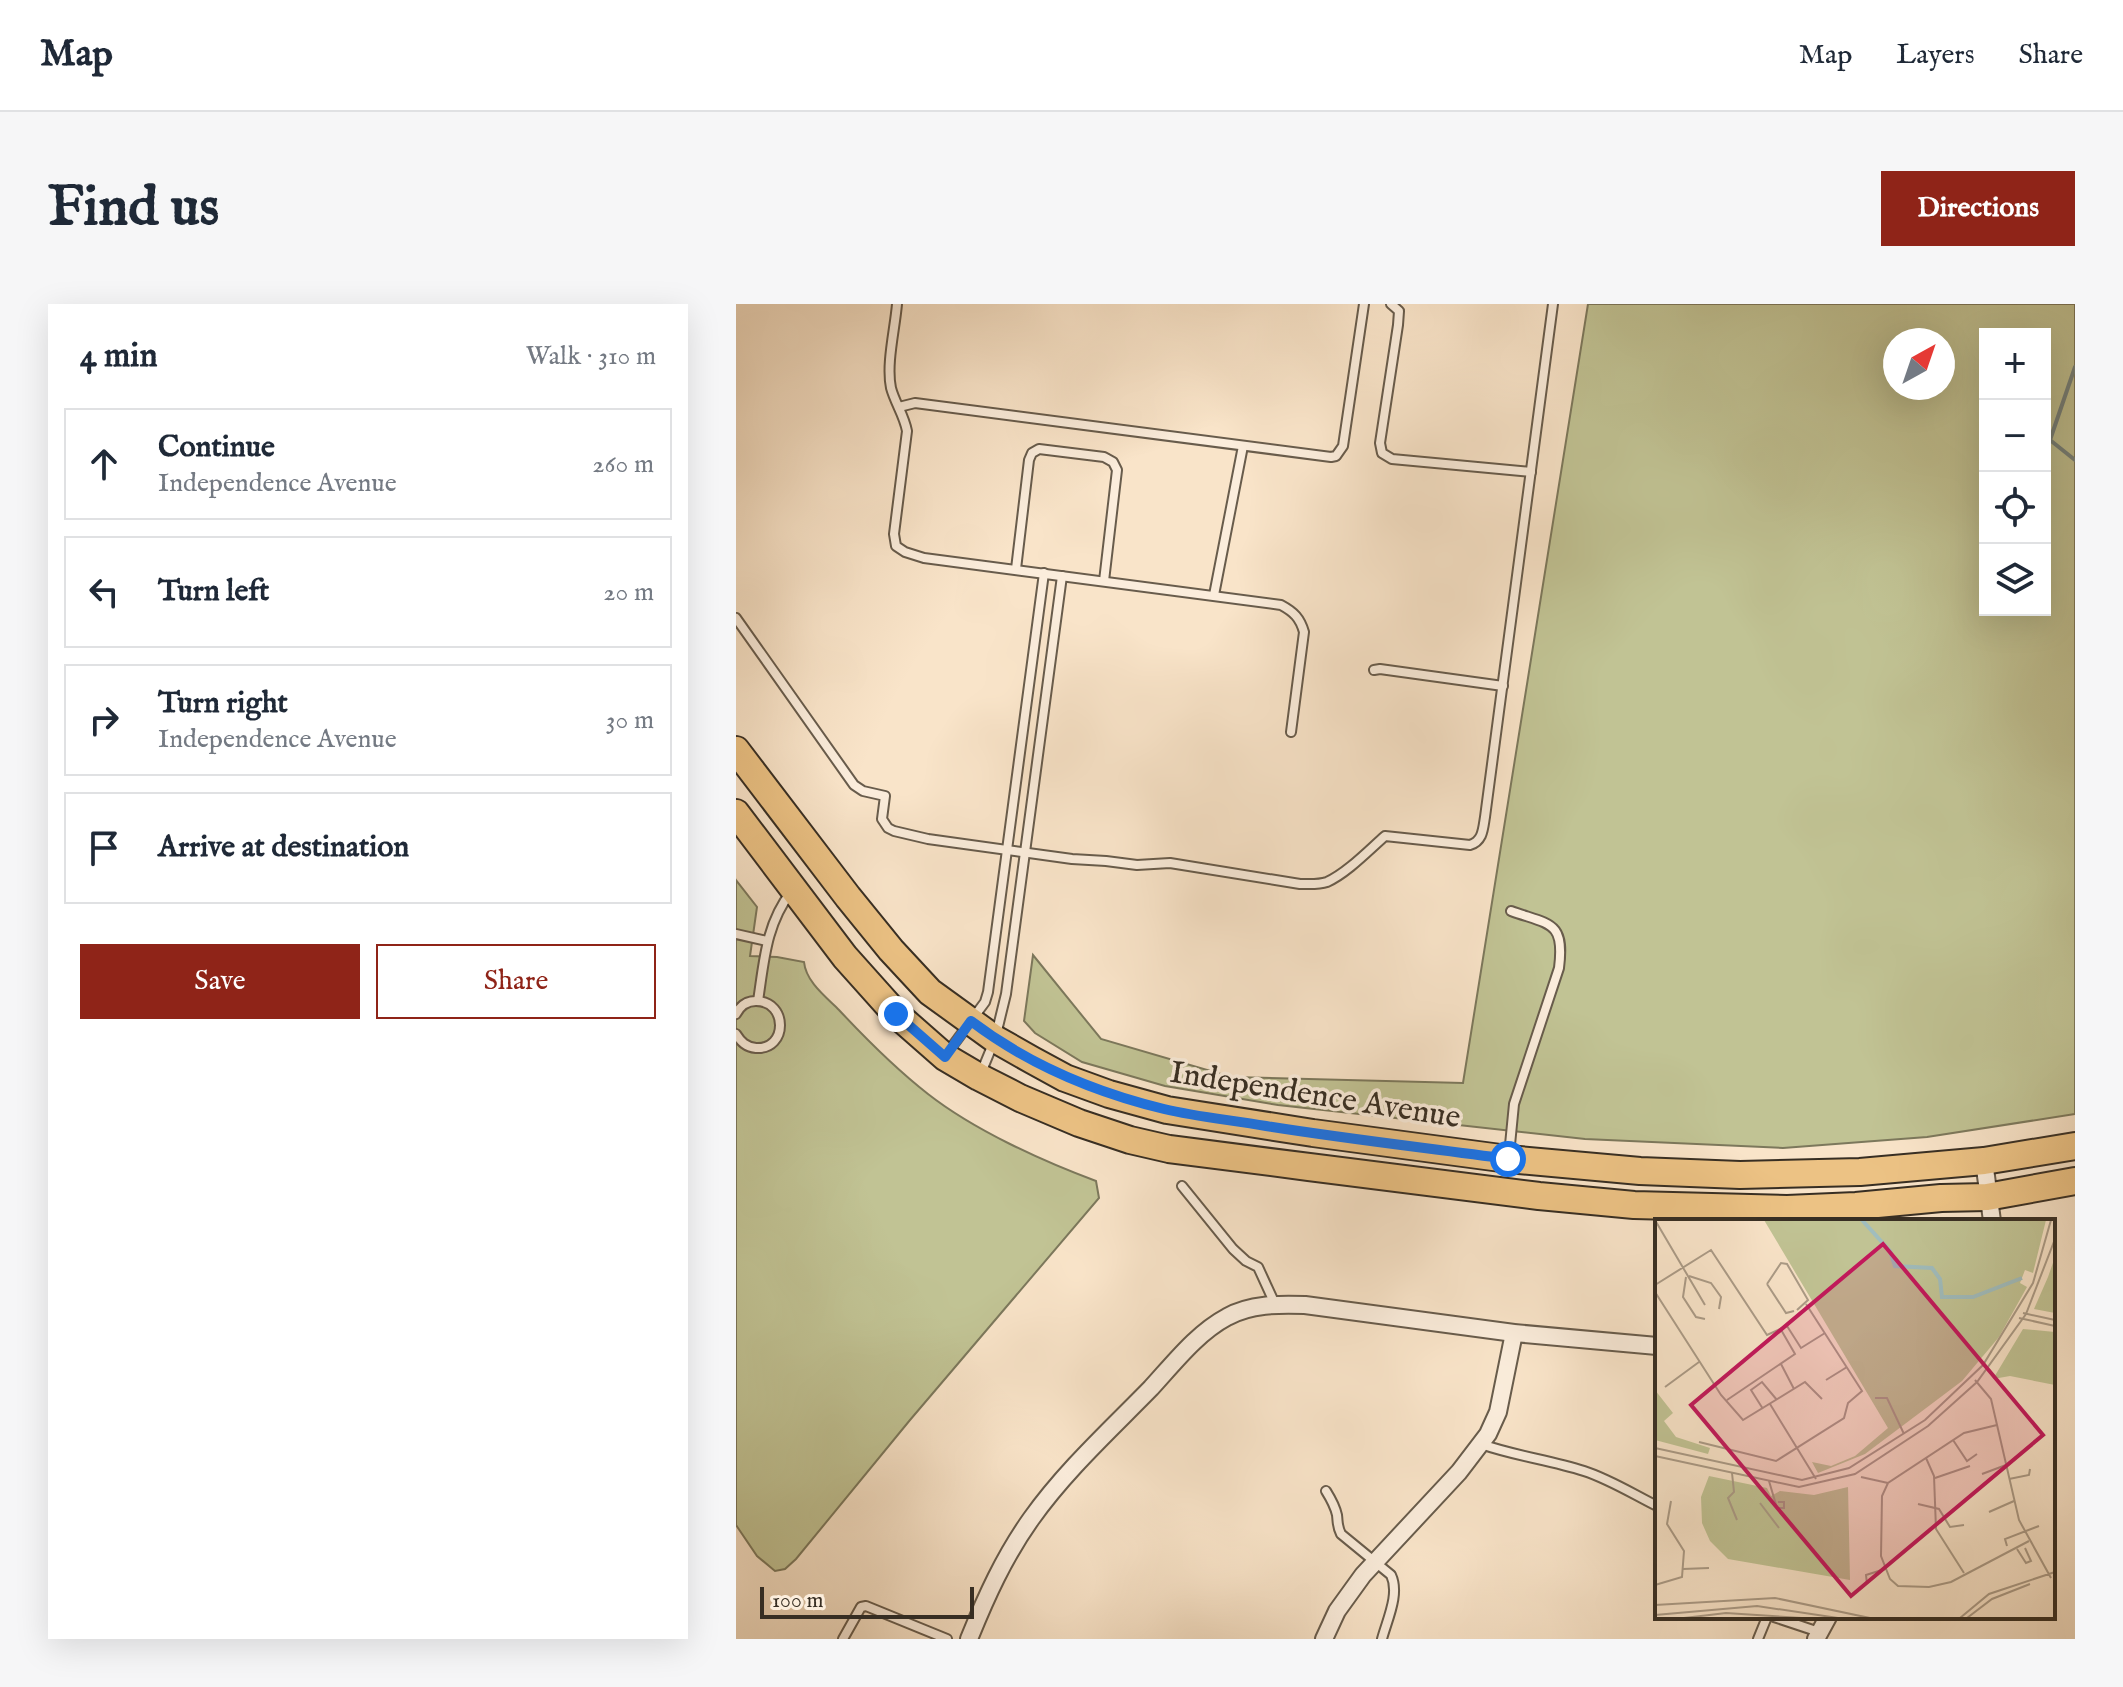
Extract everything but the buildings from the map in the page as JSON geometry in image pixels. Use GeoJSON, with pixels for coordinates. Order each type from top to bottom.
{"type":"FeatureCollection","features":[{"type":"Feature","properties":{"kind":"main road","name":"Independence Avenue"},"geometry":{"type":"LineString","coordinates":[[736,750],[848,897],[930,992],[995,1039],[1065,1078],[1109,1094],[1167,1110],[1313,1133],[1508,1159],[1640,1171],[1740,1175],[1860,1172],[1984,1161],[2075,1146]]}},
{"type":"Feature","properties":{"kind":"main road","name":"Independence Avenue"},"geometry":{"type":"LineString","coordinates":[[736,813],[845,957],[886,1003],[945,1057],[1020,1098],[1130,1140],[1169,1149],[1539,1196],[1634,1205],[1787,1209],[1941,1198],[1990,1209],[2075,1181]]}},
{"type":"Feature","properties":{"kind":"street"},"geometry":{"type":"LineString","coordinates":[[1984,1161],[1990,1209]]}},
{"type":"Feature","properties":{"kind":"street"},"geometry":{"type":"LineString","coordinates":[[969,1639],[994,1578],[1031,1518],[1074,1467],[1205,1332],[1228,1316],[1275,1304],[1305,1305],[1514,1333],[1655,1346]]}},
{"type":"Feature","properties":{"kind":"street"},"geometry":{"type":"LineString","coordinates":[[1324,1639],[1337,1611],[1363,1575],[1459,1472],[1488,1434],[1498,1412],[1514,1333]]}},
{"type":"Feature","properties":{"kind":"lane"},"geometry":{"type":"LineString","coordinates":[[897,304],[891,386],[905,418],[907,431],[894,534],[896,546],[924,558],[1281,605],[1301,621],[1304,632],[1291,732]]}},
{"type":"Feature","properties":{"kind":"lane"},"geometry":{"type":"LineString","coordinates":[[899,407],[915,403],[1331,457],[1340,453],[1343,446],[1364,304]]}},
{"type":"Feature","properties":{"kind":"lane"},"geometry":{"type":"LineString","coordinates":[[1391,304],[1399,311],[1380,443],[1382,453],[1392,459],[1531,472]]}},
{"type":"Feature","properties":{"kind":"lane"},"geometry":{"type":"LineString","coordinates":[[736,618],[854,785],[863,791],[885,796],[882,819],[894,831],[928,839],[1072,859],[1137,865],[1170,863],[1300,884],[1326,882],[1385,836],[1470,845],[1476,843],[1482,835],[1553,304]]}},
{"type":"Feature","properties":{"kind":"lane"},"geometry":{"type":"LineString","coordinates":[[1214,595],[1243,446]]}},
{"type":"Feature","properties":{"kind":"lane"},"geometry":{"type":"LineString","coordinates":[[1016,569],[1032,453],[1039,449],[1091,455],[1113,462],[1117,470],[1104,581]]}},
{"type":"Feature","properties":{"kind":"lane"},"geometry":{"type":"LineString","coordinates":[[945,1057],[985,1002],[988,992],[1044,573]]}},
{"type":"Feature","properties":{"kind":"lane"},"geometry":{"type":"LineString","coordinates":[[979,1077],[995,1039],[1006,994],[1062,576]]}},
{"type":"Feature","properties":{"kind":"lane"},"geometry":{"type":"LineString","coordinates":[[1374,670],[1503,686]]}},
{"type":"Feature","properties":{"kind":"lane"},"geometry":{"type":"LineString","coordinates":[[758,1001],[767,941],[776,914],[794,888]]}},
{"type":"Feature","properties":{"kind":"lane"},"geometry":{"type":"LineString","coordinates":[[1508,1159],[1514,1104],[1559,968],[1562,948],[1559,934],[1550,925],[1511,911]]}},
{"type":"Feature","properties":{"kind":"lane"},"geometry":{"type":"LineString","coordinates":[[736,934],[767,941]]}},
{"type":"Feature","properties":{"kind":"lane"},"geometry":{"type":"LineString","coordinates":[[736,1014],[749,1002],[768,1003],[779,1016],[781,1025],[778,1036],[761,1048],[745,1045],[736,1034]]}},
{"type":"Feature","properties":{"kind":"lane"},"geometry":{"type":"LineString","coordinates":[[1182,1186],[1233,1249],[1258,1267],[1275,1304]]}},
{"type":"Feature","properties":{"kind":"lane"},"geometry":{"type":"LineString","coordinates":[[1481,1444],[1582,1470],[1655,1505]]}},
{"type":"Feature","properties":{"kind":"lane"},"geometry":{"type":"LineString","coordinates":[[1326,1491],[1333,1502],[1341,1534],[1391,1575],[1395,1582],[1382,1639]]}},
{"type":"Feature","properties":{"kind":"lane"},"geometry":{"type":"LineString","coordinates":[[843,1639],[861,1607],[866,1606],[947,1639]]}},
{"type":"Feature","properties":{"kind":"lane"},"geometry":{"type":"LineString","coordinates":[[1758,1639],[1766,1619]]}},
{"type":"Feature","properties":{"kind":"lane"},"geometry":{"type":"LineString","coordinates":[[1782,1619],[1821,1629]]}},
{"type":"Feature","properties":{"kind":"green space"},"geometry":{"type":"Polygon","coordinates":[[[1588,304],[2075,304],[2075,1114],[1927,1137],[1783,1148],[1585,1139],[1278,1105],[1165,1086],[1082,1062],[1035,1033],[1024,1021],[1033,955],[1101,1039],[1231,1077],[1463,1083],[1588,304]]]}},
{"type":"Feature","properties":{"kind":"green space"},"geometry":{"type":"Polygon","coordinates":[[[736,880],[757,907],[750,956],[804,962],[808,976],[823,994],[882,1054],[928,1094],[1009,1144],[1096,1181],[1099,1198],[796,1559],[785,1569],[775,1571],[757,1556],[736,1525],[736,880]]]}},
{"type":"Feature","properties":{"kind":"waterway"},"geometry":{"type":"LineString","coordinates":[[2075,367],[2050,440],[2075,460]]}},
{"type":"Feature","properties":{"kind":"route"},"geometry":{"type":"LineString","coordinates":[[896,1014],[945,1057],[971,1021],[995,1039],[1065,1078],[1167,1110],[1508,1159]]}}]}
